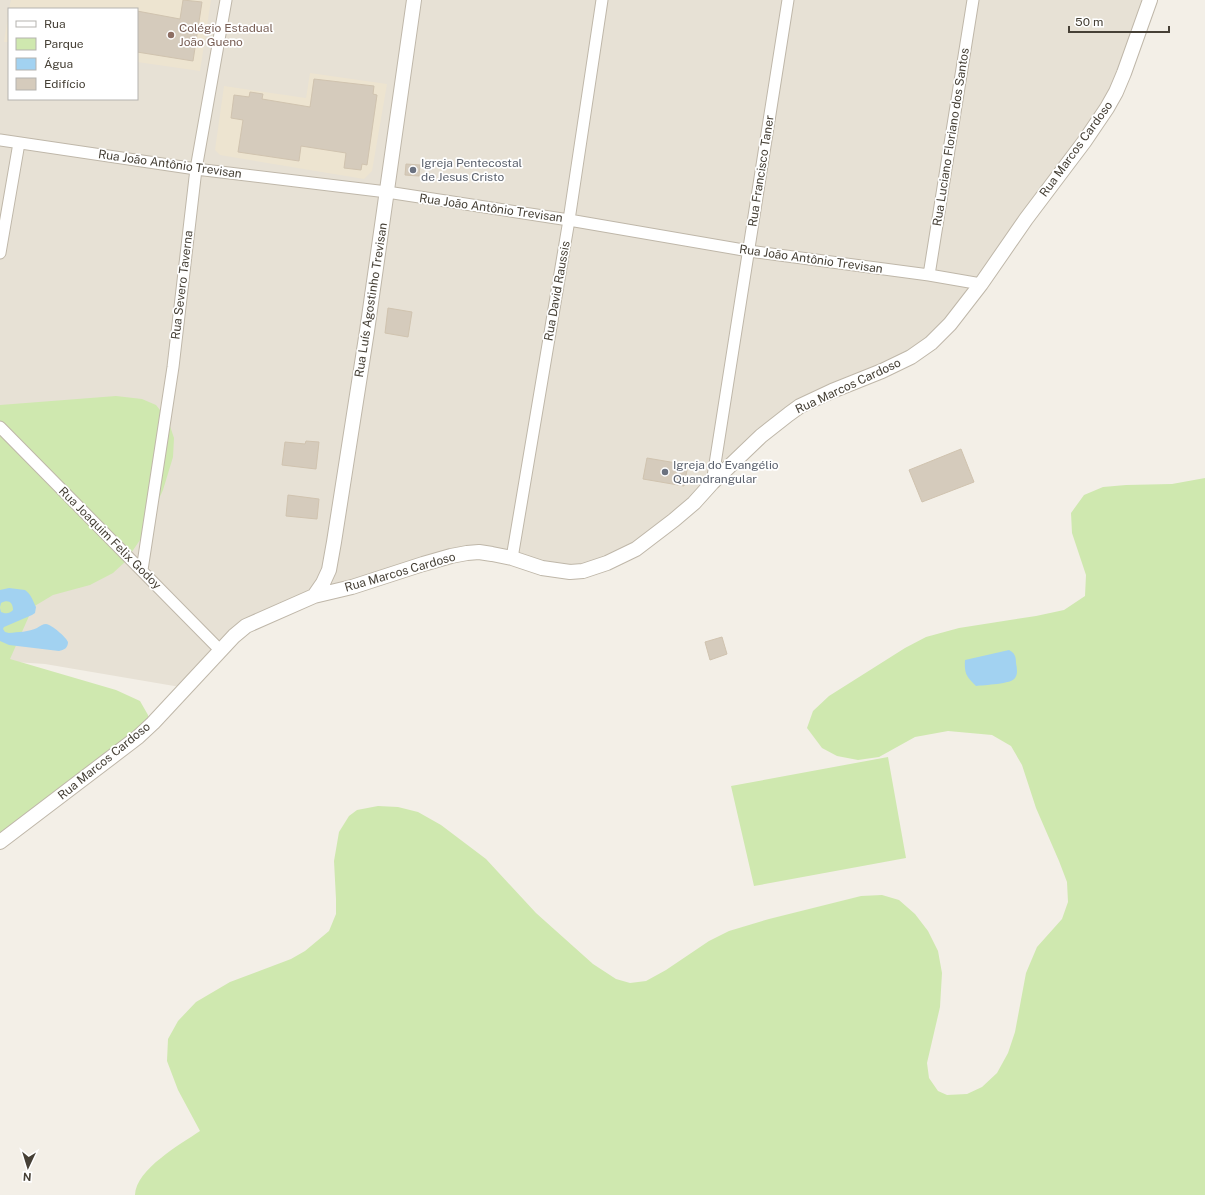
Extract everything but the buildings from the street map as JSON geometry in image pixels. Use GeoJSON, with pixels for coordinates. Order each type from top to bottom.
{"type":"FeatureCollection","features":[{"type":"Feature","properties":{"kind":"street","name":"Rua Severo Taverna"},"geometry":{"type":"LineString","coordinates":[[142,570],[173,367],[196,169],[226,0]]}},
{"type":"Feature","properties":{"kind":"street","name":"Rua Luís Agostinho Trevisan"},"geometry":{"type":"LineString","coordinates":[[314,596],[323,583],[329,570],[367,331],[414,0]]}},
{"type":"Feature","properties":{"kind":"street","name":"Rua David Raussis"},"geometry":{"type":"LineString","coordinates":[[512,558],[569,220],[602,0]]}},
{"type":"Feature","properties":{"kind":"street","name":"Rua Francisco Taner"},"geometry":{"type":"LineString","coordinates":[[712,483],[788,0]]}},
{"type":"Feature","properties":{"kind":"street","name":"Rua Luciano Floriano dos Santos"},"geometry":{"type":"LineString","coordinates":[[929,275],[973,0]]}},
{"type":"Feature","properties":{"kind":"street","name":"Rua Marcos Cardoso"},"geometry":{"type":"LineString","coordinates":[[0,842],[138,737],[153,723],[220,650],[246,626],[314,596],[352,587],[423,564],[467,553],[479,552],[492,554],[512,558],[542,568],[570,572],[582,571],[607,563],[636,549],[655,536],[694,503],[712,483],[777,422],[800,406],[905,360],[926,346],[950,324],[981,284],[1026,219],[1084,142],[1107,108],[1124,73],[1150,0]]}},
{"type":"Feature","properties":{"kind":"street","name":"Rua João Antônio Trevisan"},"geometry":{"type":"LineString","coordinates":[[0,140],[196,169],[387,192],[569,220],[749,251],[929,275],[981,284]]}},
{"type":"Feature","properties":{"kind":"street"},"geometry":{"type":"LineString","coordinates":[[0,253],[19,143]]}},
{"type":"Feature","properties":{"kind":"street","name":"Rua Joaquim Felix Godoy"},"geometry":{"type":"LineString","coordinates":[[0,427],[220,650]]}},
{"type":"Feature","properties":{"kind":"shaded area"},"geometry":{"type":"Polygon","coordinates":[[[0,0],[1150,0],[1124,73],[939,335],[800,406],[674,520],[593,568],[512,558],[451,556],[246,626],[186,688],[45,664],[0,661],[0,0]]]}},
{"type":"Feature","properties":{"kind":"shaded area","name":"Colégio Estadual João Gueno"},"geometry":{"type":"Polygon","coordinates":[[[11,0],[211,0],[200,71],[138,62],[138,8],[9,8],[11,0]]]}},
{"type":"Feature","properties":{"kind":"shaded area"},"geometry":{"type":"Polygon","coordinates":[[[8,16],[8,42],[4,42],[8,16]]]}},
{"type":"Feature","properties":{"kind":"shaded area"},"geometry":{"type":"Polygon","coordinates":[[[310,73],[387,84],[372,171],[364,179],[220,155],[215,150],[224,86],[306,98],[310,73]]]}},
{"type":"Feature","properties":{"kind":"green space"},"geometry":{"type":"Polygon","coordinates":[[[116,396],[142,399],[156,405],[168,420],[174,438],[173,457],[163,490],[140,540],[125,562],[113,573],[90,585],[53,595],[33,607],[10,659],[116,690],[140,701],[148,715],[148,726],[0,844],[0,405],[116,396]]]}},
{"type":"Feature","properties":{"kind":"green space"},"geometry":{"type":"Polygon","coordinates":[[[1205,478],[1205,1195],[135,1195],[137,1185],[151,1167],[171,1150],[200,1131],[178,1090],[167,1061],[168,1039],[178,1021],[196,1002],[230,982],[291,959],[305,951],[329,931],[336,914],[334,861],[339,832],[349,816],[357,810],[378,806],[398,807],[418,812],[441,825],[486,859],[536,913],[593,964],[616,979],[630,983],[646,981],[666,970],[709,941],[729,931],[769,919],[861,896],[882,895],[899,900],[915,914],[928,931],[938,951],[942,973],[940,1007],[927,1063],[929,1078],[938,1091],[947,1095],[967,1094],[982,1087],[997,1073],[1008,1053],[1015,1032],[1026,973],[1037,947],[1062,919],[1068,902],[1067,882],[1036,808],[1022,765],[1011,746],[992,735],[948,731],[915,737],[879,757],[858,760],[837,756],[822,748],[807,728],[813,711],[829,696],[905,648],[926,637],[959,628],[1064,610],[1085,596],[1086,575],[1072,533],[1071,513],[1084,495],[1103,487],[1172,484],[1205,478]]]}},
{"type":"Feature","properties":{"kind":"green space"},"geometry":{"type":"Polygon","coordinates":[[[888,757],[906,858],[754,886],[731,786],[888,757]]]}},
{"type":"Feature","properties":{"kind":"water"},"geometry":{"type":"Polygon","coordinates":[[[9,588],[25,590],[36,607],[35,613],[32,615],[4,627],[3,629],[5,632],[27,631],[46,624],[62,634],[67,640],[68,644],[63,650],[59,651],[9,645],[0,641],[0,608],[1,612],[4,613],[9,613],[13,610],[11,603],[8,601],[1,603],[0,607],[0,590],[9,588]]]}},
{"type":"Feature","properties":{"kind":"water"},"geometry":{"type":"Polygon","coordinates":[[[1009,650],[1014,654],[1016,659],[1017,673],[1013,680],[991,685],[976,686],[968,678],[965,669],[965,660],[1009,650]]]}},
{"type":"Feature","properties":{"kind":"place","name":"Colégio Estadual João Gueno"},"geometry":{"type":"Point","coordinates":[171,35]}},
{"type":"Feature","properties":{"kind":"place","name":"Igreja Pentecostal de Jesus Cristo"},"geometry":{"type":"Point","coordinates":[413,170]}},
{"type":"Feature","properties":{"kind":"place","name":"Igreja do Evangélio Quandrangular"},"geometry":{"type":"Point","coordinates":[665,472]}}]}
